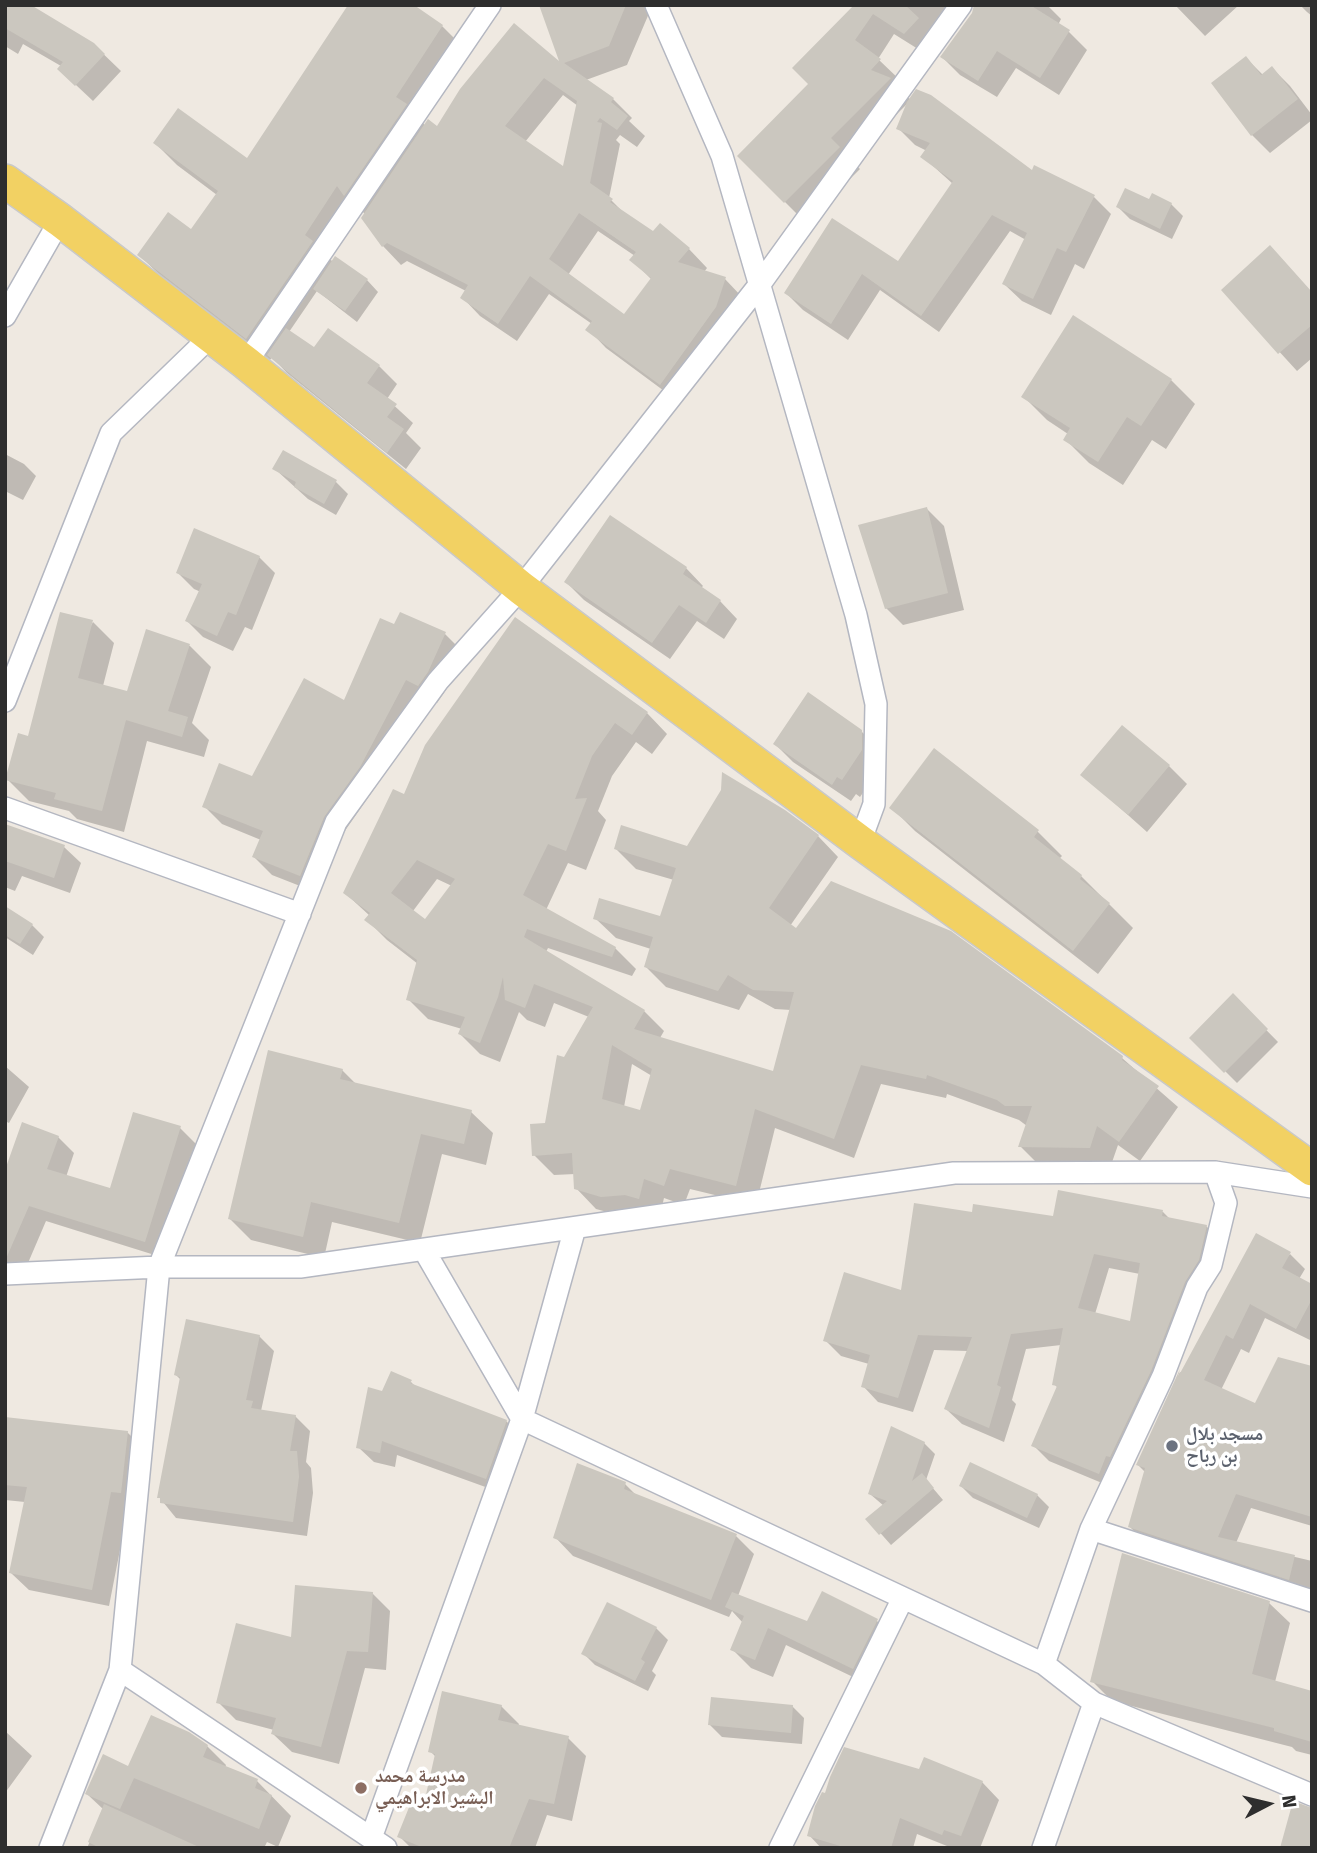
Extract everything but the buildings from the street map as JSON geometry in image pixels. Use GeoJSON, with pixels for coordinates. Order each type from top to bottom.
{"type":"FeatureCollection","features":[{"type":"Feature","properties":{"kind":"main road"},"geometry":{"type":"LineString","coordinates":[[5,181],[246,363],[521,588],[860,842],[1312,1169]]}},
{"type":"Feature","properties":{"kind":"street"},"geometry":{"type":"LineString","coordinates":[[246,363],[490,5]]}},
{"type":"Feature","properties":{"kind":"street"},"geometry":{"type":"LineString","coordinates":[[656,5],[722,156],[856,615],[876,704],[874,804],[860,842]]}},
{"type":"Feature","properties":{"kind":"street"},"geometry":{"type":"LineString","coordinates":[[50,1848],[120,1670],[159,1267],[336,822],[438,681],[521,588],[760,284],[961,5]]}},
{"type":"Feature","properties":{"kind":"street"},"geometry":{"type":"LineString","coordinates":[[5,316],[60,220]]}},
{"type":"Feature","properties":{"kind":"street"},"geometry":{"type":"LineString","coordinates":[[5,701],[111,433],[210,337]]}},
{"type":"Feature","properties":{"kind":"street"},"geometry":{"type":"LineString","coordinates":[[5,808],[300,914]]}},
{"type":"Feature","properties":{"kind":"street"},"geometry":{"type":"LineString","coordinates":[[5,1274],[159,1267],[300,1267],[954,1173],[1215,1172],[1312,1186]]}},
{"type":"Feature","properties":{"kind":"street"},"geometry":{"type":"LineString","coordinates":[[1044,1664],[1091,1529],[1163,1376],[1197,1287],[1211,1265],[1226,1203],[1215,1172]]}},
{"type":"Feature","properties":{"kind":"street"},"geometry":{"type":"LineString","coordinates":[[120,1670],[378,1843],[522,1419],[575,1228]]}},
{"type":"Feature","properties":{"kind":"street"},"geometry":{"type":"LineString","coordinates":[[424,1250],[522,1419],[1044,1664],[1094,1703],[1312,1795]]}},
{"type":"Feature","properties":{"kind":"street"},"geometry":{"type":"LineString","coordinates":[[1091,1529],[1312,1601]]}},
{"type":"Feature","properties":{"kind":"street"},"geometry":{"type":"LineString","coordinates":[[780,1848],[903,1598]]}},
{"type":"Feature","properties":{"kind":"street"},"geometry":{"type":"LineString","coordinates":[[1043,1848],[1094,1703]]}},
{"type":"Feature","properties":{"kind":"place","name":"مسجد بلال بن رباح"},"geometry":{"type":"Point","coordinates":[1172,1446]}},
{"type":"Feature","properties":{"kind":"place","name":"مدرسة محمد البشير الابراهيمي"},"geometry":{"type":"Point","coordinates":[361,1788]}}]}
